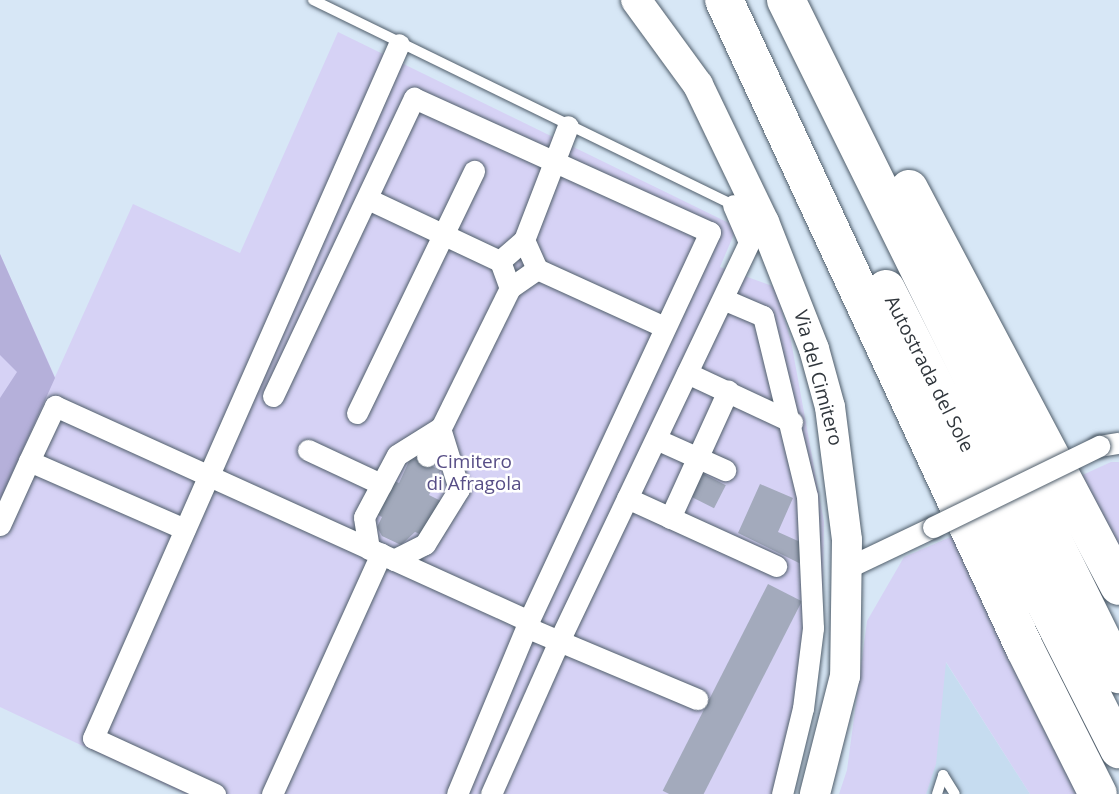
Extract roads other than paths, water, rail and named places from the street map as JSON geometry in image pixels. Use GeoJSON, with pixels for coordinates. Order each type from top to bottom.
{"type":"FeatureCollection","features":[{"type":"Feature","properties":{"kind":"highway"},"geometry":{"type":"LineString","coordinates":[[724,0],[1025,649],[1098,794]]}},
{"type":"Feature","properties":{"kind":"highway","name":"Autostrada del Sole"},"geometry":{"type":"LineString","coordinates":[[739,0],[1119,749]]}},
{"type":"Feature","properties":{"kind":"highway","name":"Autostrada del Sole"},"geometry":{"type":"LineString","coordinates":[[786,0],[1119,674]]}},
{"type":"Feature","properties":{"kind":"highway"},"geometry":{"type":"LineString","coordinates":[[808,0],[1119,586]]}},
{"type":"Feature","properties":{"kind":"main road","name":"Via del Cimitero"},"geometry":{"type":"LineString","coordinates":[[636,0],[698,85],[793,288],[830,407],[841,469],[849,567],[845,676],[816,794]]}},
{"type":"Feature","properties":{"kind":"street"},"geometry":{"type":"LineString","coordinates":[[215,794],[93,738],[399,44]]}},
{"type":"Feature","properties":{"kind":"street"},"geometry":{"type":"LineString","coordinates":[[273,396],[414,98],[710,232],[528,624],[457,794]]}},
{"type":"Feature","properties":{"kind":"street"},"geometry":{"type":"LineString","coordinates":[[500,261],[524,240],[568,126]]}},
{"type":"Feature","properties":{"kind":"street"},"geometry":{"type":"LineString","coordinates":[[357,413],[441,233],[474,171]]}},
{"type":"Feature","properties":{"kind":"street"},"geometry":{"type":"LineString","coordinates":[[368,199],[500,261],[510,288]]}},
{"type":"Feature","properties":{"kind":"street"},"geometry":{"type":"LineString","coordinates":[[491,794],[559,641],[749,242],[733,205]]}},
{"type":"Feature","properties":{"kind":"street"},"geometry":{"type":"LineString","coordinates":[[524,240],[537,269],[664,327]]}},
{"type":"Feature","properties":{"kind":"street"},"geometry":{"type":"LineString","coordinates":[[427,456],[510,288],[537,269]]}},
{"type":"Feature","properties":{"kind":"street"},"geometry":{"type":"LineString","coordinates":[[723,299],[763,316],[792,422],[807,496],[813,628],[803,708],[782,794]]}},
{"type":"Feature","properties":{"kind":"street"},"geometry":{"type":"LineString","coordinates":[[687,373],[792,422]]}},
{"type":"Feature","properties":{"kind":"street"},"geometry":{"type":"LineString","coordinates":[[670,518],[728,391]]}},
{"type":"Feature","properties":{"kind":"street"},"geometry":{"type":"LineString","coordinates":[[0,525],[55,406],[382,554],[559,641],[696,699]]}},
{"type":"Feature","properties":{"kind":"street"},"geometry":{"type":"LineString","coordinates":[[382,554],[425,544],[459,488],[440,428]]}},
{"type":"Feature","properties":{"kind":"street"},"geometry":{"type":"LineString","coordinates":[[382,554],[364,517],[397,456],[440,428]]}},
{"type":"Feature","properties":{"kind":"street"},"geometry":{"type":"LineString","coordinates":[[656,439],[726,470]]}},
{"type":"Feature","properties":{"kind":"street"},"geometry":{"type":"LineString","coordinates":[[849,567],[1109,445]]}},
{"type":"Feature","properties":{"kind":"street"},"geometry":{"type":"LineString","coordinates":[[308,450],[381,484]]}},
{"type":"Feature","properties":{"kind":"street"},"geometry":{"type":"LineString","coordinates":[[29,461],[185,529]]}},
{"type":"Feature","properties":{"kind":"street"},"geometry":{"type":"LineString","coordinates":[[627,498],[776,566]]}},
{"type":"Feature","properties":{"kind":"street"},"geometry":{"type":"LineString","coordinates":[[272,794],[382,554]]}},
{"type":"Feature","properties":{"kind":"lane"},"geometry":{"type":"LineString","coordinates":[[313,0],[733,205]]}},
{"type":"Feature","properties":{"kind":"lane"},"geometry":{"type":"LineString","coordinates":[[937,794],[943,775],[955,794]]}},
{"type":"Feature","properties":{"kind":"park label","name":"Cimitero di Afragola"},"geometry":{"type":"Point","coordinates":[474,473]}}]}
